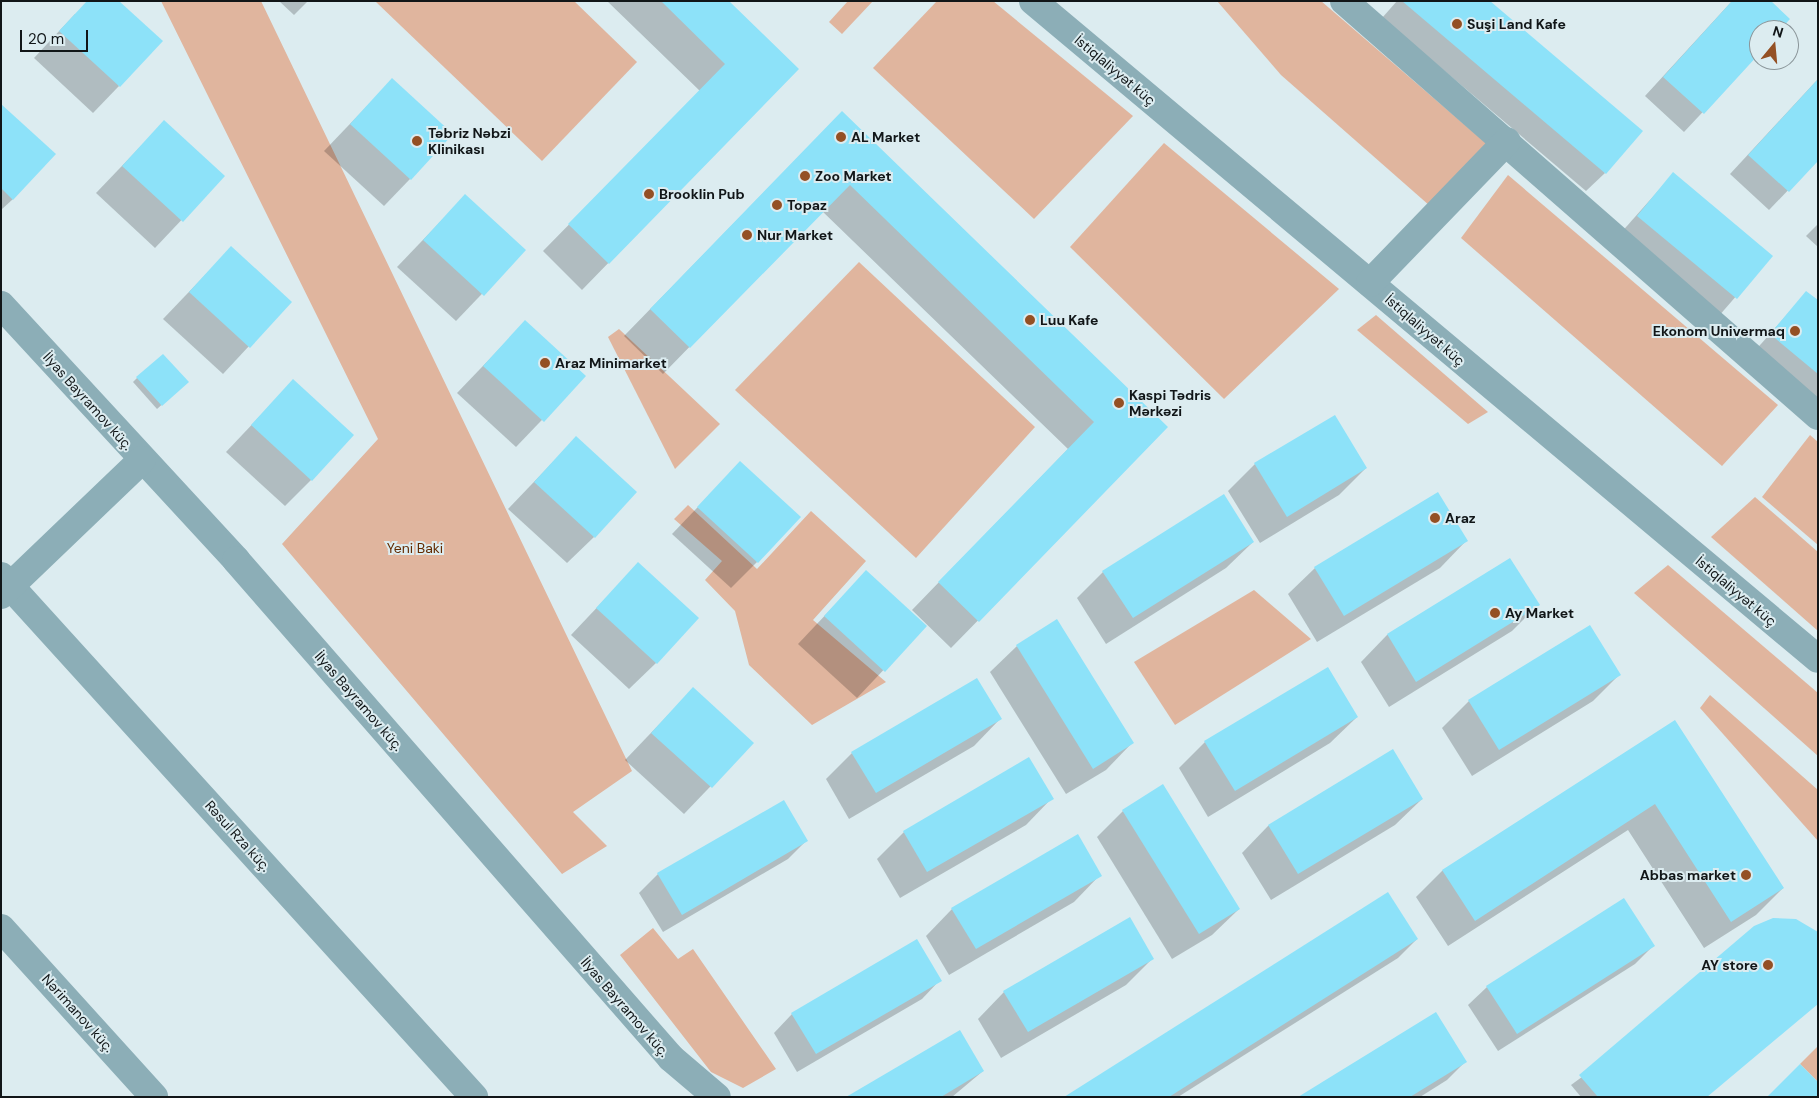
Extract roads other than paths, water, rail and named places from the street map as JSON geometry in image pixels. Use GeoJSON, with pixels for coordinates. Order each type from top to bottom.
{"type":"FeatureCollection","features":[{"type":"Feature","properties":{"kind":"street","name":"İstiqlaliyyət küç"},"geometry":{"type":"LineString","coordinates":[[1033,1],[1818,659]]}},
{"type":"Feature","properties":{"kind":"street"},"geometry":{"type":"LineString","coordinates":[[1344,1],[1507,141],[1818,416]]}},
{"type":"Feature","properties":{"kind":"street"},"geometry":{"type":"LineString","coordinates":[[1370,283],[1507,141]]}},
{"type":"Feature","properties":{"kind":"street","name":"İlyas Bayramov küç."},"geometry":{"type":"LineString","coordinates":[[1,305],[236,560],[671,1058],[717,1097]]}},
{"type":"Feature","properties":{"kind":"street"},"geometry":{"type":"LineString","coordinates":[[4,586],[142,460]]}},
{"type":"Feature","properties":{"kind":"street","name":"Rəsul Rza küç."},"geometry":{"type":"LineString","coordinates":[[4,586],[474,1097]]}},
{"type":"Feature","properties":{"kind":"street","name":"Nərimanov küç."},"geometry":{"type":"LineString","coordinates":[[1,928],[154,1097]]}},
{"type":"Feature","properties":{"kind":"place","name":"Suşi Land Kafe"},"geometry":{"type":"Point","coordinates":[1457,24]}},
{"type":"Feature","properties":{"kind":"place","name":"AL Market"},"geometry":{"type":"Point","coordinates":[841,137]}},
{"type":"Feature","properties":{"kind":"place","name":"Təbriz Nəbzi Klinikası"},"geometry":{"type":"Point","coordinates":[417,141]}},
{"type":"Feature","properties":{"kind":"place","name":"Zoo Market"},"geometry":{"type":"Point","coordinates":[805,176]}},
{"type":"Feature","properties":{"kind":"place","name":"Brooklin Pub"},"geometry":{"type":"Point","coordinates":[649,194]}},
{"type":"Feature","properties":{"kind":"place","name":"Topaz"},"geometry":{"type":"Point","coordinates":[777,205]}},
{"type":"Feature","properties":{"kind":"place","name":"Nur Market"},"geometry":{"type":"Point","coordinates":[747,235]}},
{"type":"Feature","properties":{"kind":"place","name":"Luu Kafe"},"geometry":{"type":"Point","coordinates":[1030,320]}},
{"type":"Feature","properties":{"kind":"place","name":"Ekonom Univermaq"},"geometry":{"type":"Point","coordinates":[1795,331]}},
{"type":"Feature","properties":{"kind":"place","name":"Araz Minimarket"},"geometry":{"type":"Point","coordinates":[545,363]}},
{"type":"Feature","properties":{"kind":"place","name":"Kaspi Tədris Mərkəzi"},"geometry":{"type":"Point","coordinates":[1119,403]}},
{"type":"Feature","properties":{"kind":"place","name":"Araz"},"geometry":{"type":"Point","coordinates":[1435,518]}},
{"type":"Feature","properties":{"kind":"place","name":"Ay Market"},"geometry":{"type":"Point","coordinates":[1495,613]}},
{"type":"Feature","properties":{"kind":"place","name":"Abbas market"},"geometry":{"type":"Point","coordinates":[1746,875]}},
{"type":"Feature","properties":{"kind":"place","name":"AY store"},"geometry":{"type":"Point","coordinates":[1768,965]}},
{"type":"Feature","properties":{"kind":"park label","name":"Yeni Baki"},"geometry":{"type":"Point","coordinates":[415,548]}}]}
